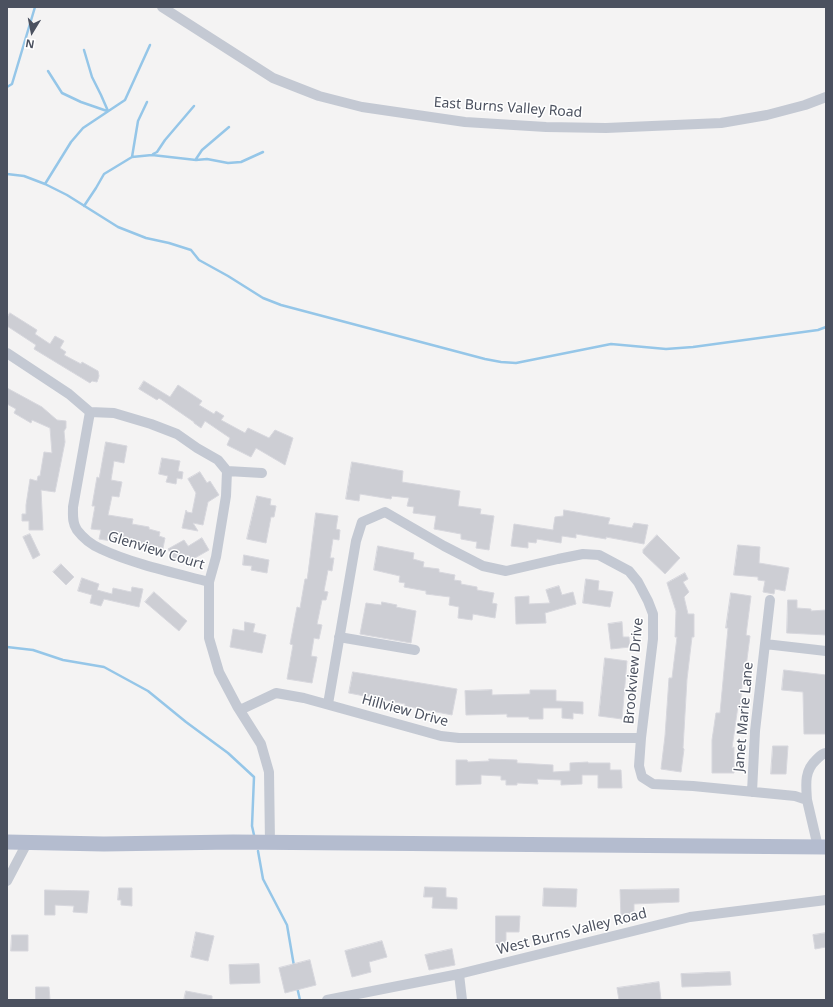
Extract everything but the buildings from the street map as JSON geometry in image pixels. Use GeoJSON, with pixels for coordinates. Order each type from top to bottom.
{"type":"FeatureCollection","features":[{"type":"Feature","properties":{"kind":"main road"},"geometry":{"type":"LineString","coordinates":[[7,842],[104,844],[270,843],[822,847]]}},
{"type":"Feature","properties":{"kind":"street","name":"East Burns Valley Road"},"geometry":{"type":"LineString","coordinates":[[162,7],[273,78],[319,96],[362,107],[465,122],[546,127],[606,128],[721,123],[767,115],[805,105],[826,97]]}},
{"type":"Feature","properties":{"kind":"street"},"geometry":{"type":"LineString","coordinates":[[7,353],[69,394],[90,412],[114,413],[151,424],[177,434],[218,460],[227,471],[226,496],[216,557],[209,582],[210,638],[219,672],[261,744],[269,772],[270,843]]}},
{"type":"Feature","properties":{"kind":"street","name":"Glenview Court"},"geometry":{"type":"LineString","coordinates":[[90,412],[73,507],[72,520],[76,529],[87,540],[100,549],[157,568],[209,582]]}},
{"type":"Feature","properties":{"kind":"street"},"geometry":{"type":"LineString","coordinates":[[227,471],[262,473]]}},
{"type":"Feature","properties":{"kind":"street","name":"Brookview Drive"},"geometry":{"type":"LineString","coordinates":[[328,704],[338,637],[356,541],[362,522],[385,512],[444,546],[483,566],[506,571],[558,558],[582,554],[599,555],[629,571],[638,582],[653,614],[653,639],[639,766],[642,777],[653,784],[693,786],[795,796],[807,800]]}},
{"type":"Feature","properties":{"kind":"street","name":"Janet Marie Lane"},"geometry":{"type":"LineString","coordinates":[[752,792],[755,731],[770,600]]}},
{"type":"Feature","properties":{"kind":"street"},"geometry":{"type":"LineString","coordinates":[[338,637],[415,650]]}},
{"type":"Feature","properties":{"kind":"street","name":"Janet Marie Lane"},"geometry":{"type":"LineString","coordinates":[[765,644],[826,652]]}},
{"type":"Feature","properties":{"kind":"street","name":"Hillview Drive"},"geometry":{"type":"LineString","coordinates":[[240,710],[276,693],[328,704],[441,736],[459,738],[641,738]]}},
{"type":"Feature","properties":{"kind":"street"},"geometry":{"type":"LineString","coordinates":[[822,847],[807,800],[806,780],[810,766],[822,754],[826,753]]}},
{"type":"Feature","properties":{"kind":"street"},"geometry":{"type":"LineString","coordinates":[[7,881],[27,843]]}},
{"type":"Feature","properties":{"kind":"street","name":"West Burns Valley Road"},"geometry":{"type":"LineString","coordinates":[[327,1000],[459,974],[690,917],[826,900]]}},
{"type":"Feature","properties":{"kind":"street"},"geometry":{"type":"LineString","coordinates":[[459,974],[462,1000]]}},
{"type":"Feature","properties":{"kind":"waterway"},"geometry":{"type":"LineString","coordinates":[[7,87],[12,84],[35,7]]}},
{"type":"Feature","properties":{"kind":"waterway"},"geometry":{"type":"LineString","coordinates":[[45,184],[71,142],[83,128],[125,100],[150,45]]}},
{"type":"Feature","properties":{"kind":"waterway"},"geometry":{"type":"LineString","coordinates":[[84,50],[92,77],[108,111]]}},
{"type":"Feature","properties":{"kind":"waterway"},"geometry":{"type":"LineString","coordinates":[[48,71],[62,93],[81,102],[107,111]]}},
{"type":"Feature","properties":{"kind":"waterway"},"geometry":{"type":"LineString","coordinates":[[132,157],[138,121],[147,102]]}},
{"type":"Feature","properties":{"kind":"waterway"},"geometry":{"type":"LineString","coordinates":[[153,154],[157,152],[165,140],[194,106]]}},
{"type":"Feature","properties":{"kind":"waterway"},"geometry":{"type":"LineString","coordinates":[[196,159],[202,150],[229,127]]}},
{"type":"Feature","properties":{"kind":"waterway"},"geometry":{"type":"LineString","coordinates":[[84,206],[104,174],[132,157],[152,155],[196,160],[207,159],[228,163],[241,162],[263,152]]}},
{"type":"Feature","properties":{"kind":"waterway"},"geometry":{"type":"LineString","coordinates":[[7,174],[24,176],[45,184],[67,195],[118,227],[146,238],[191,250],[199,260],[263,298],[281,305],[501,362],[516,363],[611,344],[666,349],[693,347],[818,330],[826,327]]}},
{"type":"Feature","properties":{"kind":"waterway"},"geometry":{"type":"LineString","coordinates":[[7,647],[33,650],[63,660],[104,667],[148,691],[186,722],[228,753],[254,777],[252,826],[254,835]]}},
{"type":"Feature","properties":{"kind":"waterway"},"geometry":{"type":"LineString","coordinates":[[258,851],[263,879],[287,925],[294,966]]}},
{"type":"Feature","properties":{"kind":"waterway"},"geometry":{"type":"LineString","coordinates":[[297,987],[300,1000]]}}]}
